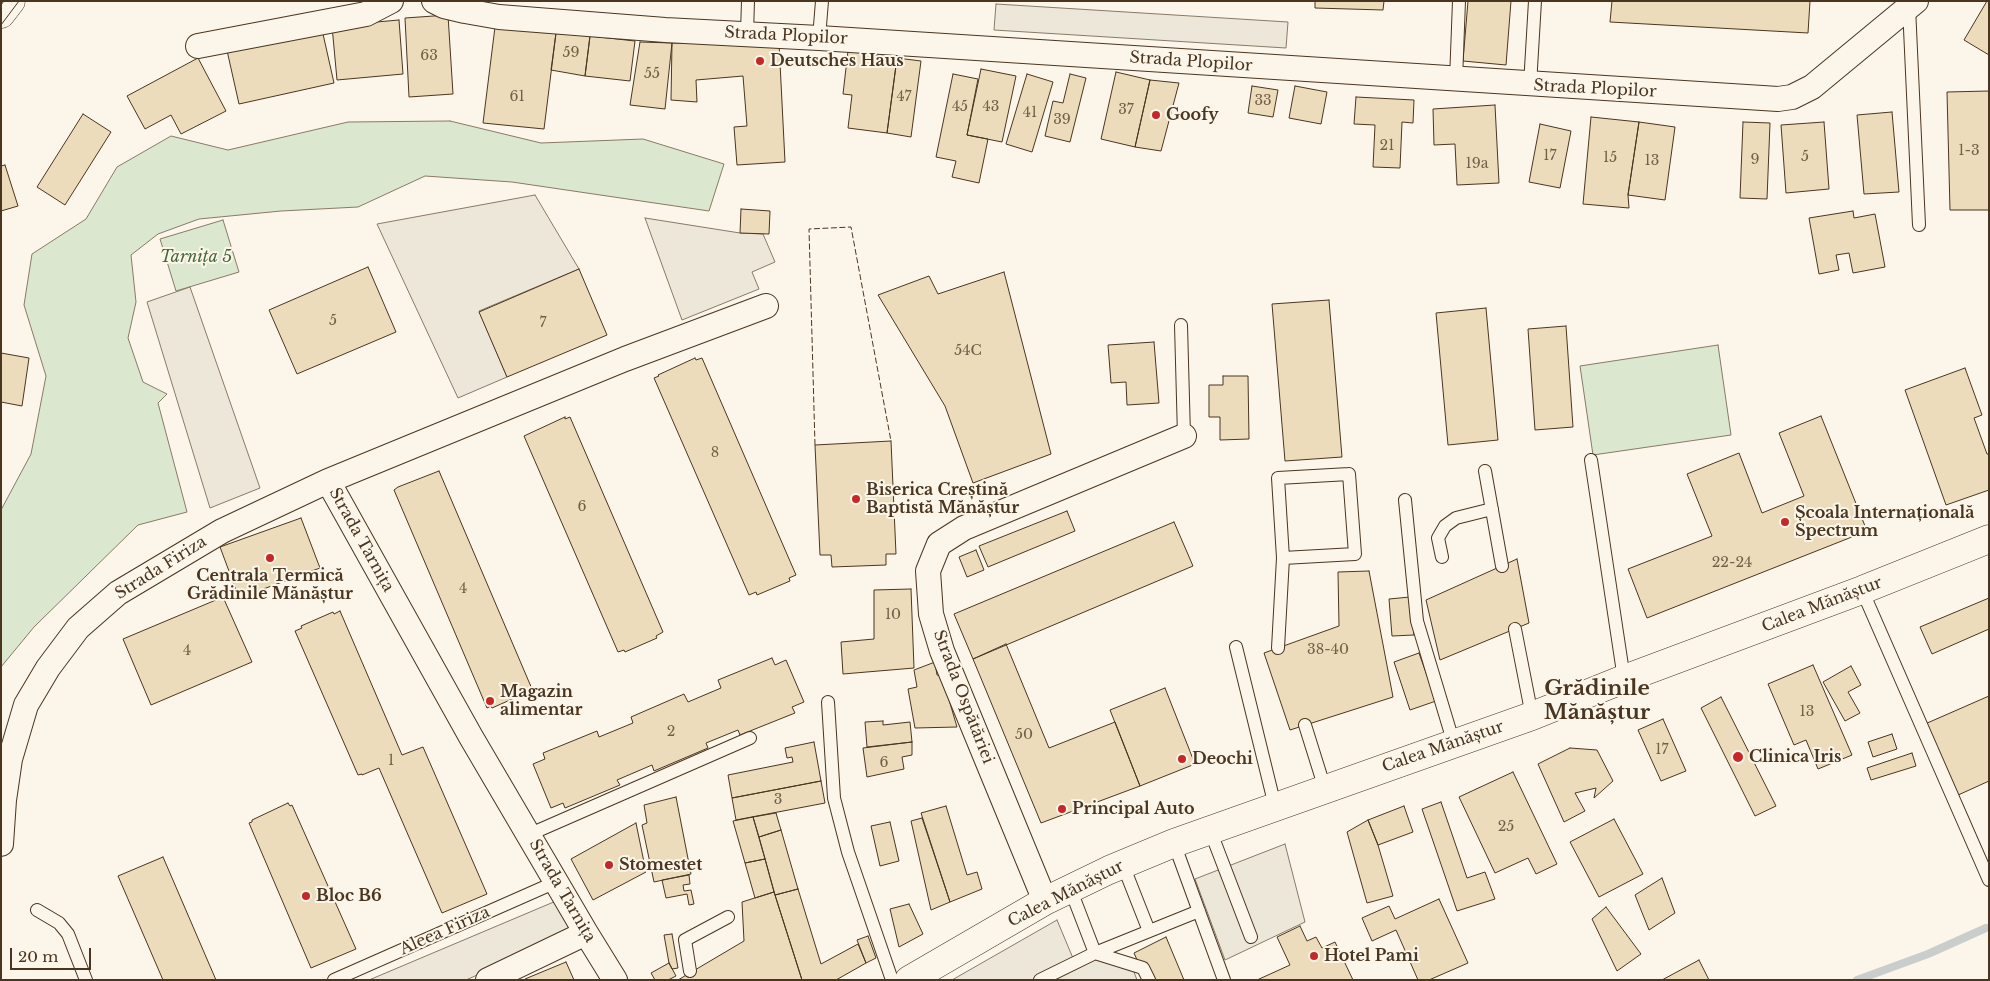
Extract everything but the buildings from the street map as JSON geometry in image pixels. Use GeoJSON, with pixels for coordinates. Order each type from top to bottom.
{"type":"FeatureCollection","features":[{"type":"Feature","properties":{"kind":"main road"},"geometry":{"type":"LineString","coordinates":[[1,14],[11,1]]}},
{"type":"Feature","properties":{"kind":"main road","name":"Calea Mănăștur"},"geometry":{"type":"LineString","coordinates":[[909,980],[1070,888],[1174,843],[1532,716],[1862,590],[1989,539]]}},
{"type":"Feature","properties":{"kind":"street"},"geometry":{"type":"LineString","coordinates":[[198,46],[366,14],[391,1]]}},
{"type":"Feature","properties":{"kind":"street","name":"Strada Plopilor"},"geometry":{"type":"LineString","coordinates":[[434,1],[444,6],[499,17],[665,30],[747,33],[1530,85],[1778,99],[1792,97],[1812,86],[1913,4]]}},
{"type":"Feature","properties":{"kind":"street","name":"Strada Tarnița"},"geometry":{"type":"LineString","coordinates":[[615,980],[471,737],[328,481],[625,359],[766,306]]}},
{"type":"Feature","properties":{"kind":"street","name":"Strada Ospătăriei"},"geometry":{"type":"LineString","coordinates":[[1045,901],[942,651],[931,614],[928,571],[939,544],[964,528],[1184,436]]}},
{"type":"Feature","properties":{"kind":"street","name":"Strada Firiza"},"geometry":{"type":"LineString","coordinates":[[1,844],[4,800],[10,759],[26,705],[48,668],[78,628],[118,593],[222,531],[328,481]]}},
{"type":"Feature","properties":{"kind":"street"},"geometry":{"type":"LineString","coordinates":[[488,980],[586,933]]}},
{"type":"Feature","properties":{"kind":"lane"},"geometry":{"type":"LineString","coordinates":[[747,33],[748,1]]}},
{"type":"Feature","properties":{"kind":"lane"},"geometry":{"type":"LineString","coordinates":[[819,38],[822,1]]}},
{"type":"Feature","properties":{"kind":"lane"},"geometry":{"type":"LineString","coordinates":[[1456,80],[1459,1]]}},
{"type":"Feature","properties":{"kind":"lane"},"geometry":{"type":"LineString","coordinates":[[1530,85],[1535,1]]}},
{"type":"Feature","properties":{"kind":"lane"},"geometry":{"type":"LineString","coordinates":[[1913,4],[1919,225]]}},
{"type":"Feature","properties":{"kind":"lane"},"geometry":{"type":"LineString","coordinates":[[1181,325],[1184,436]]}},
{"type":"Feature","properties":{"kind":"lane"},"geometry":{"type":"LineString","coordinates":[[1591,460],[1624,680]]}},
{"type":"Feature","properties":{"kind":"lane"},"geometry":{"type":"LineString","coordinates":[[1485,471],[1502,566]]}},
{"type":"Feature","properties":{"kind":"lane"},"geometry":{"type":"LineString","coordinates":[[1278,648],[1283,558],[1278,478],[1349,474],[1355,554],[1283,558]]}},
{"type":"Feature","properties":{"kind":"lane"},"geometry":{"type":"LineString","coordinates":[[1406,500],[1417,621],[1454,744]]}},
{"type":"Feature","properties":{"kind":"lane"},"geometry":{"type":"LineString","coordinates":[[1442,557],[1438,538],[1445,526],[1456,518],[1492,509]]}},
{"type":"Feature","properties":{"kind":"lane"},"geometry":{"type":"LineString","coordinates":[[1862,590],[1989,880]]}},
{"type":"Feature","properties":{"kind":"lane"},"geometry":{"type":"LineString","coordinates":[[1515,629],[1532,716]]}},
{"type":"Feature","properties":{"kind":"lane"},"geometry":{"type":"LineString","coordinates":[[1236,647],[1275,806]]}},
{"type":"Feature","properties":{"kind":"lane"},"geometry":{"type":"LineString","coordinates":[[828,702],[834,798],[848,852],[892,980]]}},
{"type":"Feature","properties":{"kind":"lane"},"geometry":{"type":"LineString","coordinates":[[1305,725],[1325,789]]}},
{"type":"Feature","properties":{"kind":"lane"},"geometry":{"type":"LineString","coordinates":[[528,835],[750,738]]}},
{"type":"Feature","properties":{"kind":"lane"},"geometry":{"type":"LineString","coordinates":[[1210,830],[1252,937]]}},
{"type":"Feature","properties":{"kind":"lane"},"geometry":{"type":"LineString","coordinates":[[1174,843],[1224,980]]}},
{"type":"Feature","properties":{"kind":"lane"},"geometry":{"type":"LineString","coordinates":[[1123,865],[1149,931]]}},
{"type":"Feature","properties":{"kind":"lane","name":"Aleea Firiza"},"geometry":{"type":"LineString","coordinates":[[334,980],[556,882]]}},
{"type":"Feature","properties":{"kind":"lane"},"geometry":{"type":"LineString","coordinates":[[1070,888],[1095,953]]}},
{"type":"Feature","properties":{"kind":"lane"},"geometry":{"type":"LineString","coordinates":[[37,910],[59,923],[68,934],[86,980]]}},
{"type":"Feature","properties":{"kind":"lane"},"geometry":{"type":"LineString","coordinates":[[1040,980],[1095,953],[1199,911]]}},
{"type":"Feature","properties":{"kind":"lane"},"geometry":{"type":"LineString","coordinates":[[690,971],[685,940],[728,917]]}},
{"type":"Feature","properties":{"kind":"lane"},"geometry":{"type":"LineString","coordinates":[[1095,953],[1143,968],[1149,980]]}},
{"type":"Feature","properties":{"kind":"green space"},"geometry":{"type":"Polygon","coordinates":[[[450,121],[541,143],[643,139],[724,164],[709,211],[512,182],[425,176],[358,207],[281,211],[199,219],[158,234],[131,255],[136,302],[128,338],[143,382],[167,394],[158,403],[187,512],[138,525],[34,627],[1,667],[1,510],[31,454],[46,376],[24,305],[32,254],[86,219],[117,167],[171,136],[228,150],[348,122],[450,121]]]}},
{"type":"Feature","properties":{"kind":"green space","name":"Tarnița 5"},"geometry":{"type":"Polygon","coordinates":[[[223,220],[239,272],[176,291],[160,239],[223,220]]]}},
{"type":"Feature","properties":{"kind":"green space"},"geometry":{"type":"Polygon","coordinates":[[[1718,345],[1731,435],[1593,455],[1580,366],[1718,345]]]}},
{"type":"Feature","properties":{"kind":"shaded area"},"geometry":{"type":"Polygon","coordinates":[[[996,4],[1288,22],[1286,48],[994,30],[996,4]]]}},
{"type":"Feature","properties":{"kind":"shaded area"},"geometry":{"type":"Polygon","coordinates":[[[535,195],[579,269],[479,311],[507,377],[458,398],[377,224],[535,195]]]}},
{"type":"Feature","properties":{"kind":"shaded area"},"geometry":{"type":"Polygon","coordinates":[[[645,218],[740,233],[763,234],[775,262],[752,272],[759,289],[682,320],[645,218]]]}},
{"type":"Feature","properties":{"kind":"shaded area"},"geometry":{"type":"Polygon","coordinates":[[[190,287],[260,488],[210,508],[147,302],[190,287]]]}},
{"type":"Feature","properties":{"kind":"shaded area"},"geometry":{"type":"Polygon","coordinates":[[[1285,844],[1305,922],[1225,960],[1195,879],[1285,844]]]}},
{"type":"Feature","properties":{"kind":"shaded area"},"geometry":{"type":"Polygon","coordinates":[[[556,901],[571,933],[466,980],[369,980],[556,901]]]}},
{"type":"Feature","properties":{"kind":"shaded area"},"geometry":{"type":"Polygon","coordinates":[[[1057,920],[1075,963],[1095,953],[1131,964],[1137,980],[952,980],[1057,920]]]}},
{"type":"Feature","properties":{"kind":"waterway"},"geometry":{"type":"LineString","coordinates":[[1857,980],[1928,954],[1986,928]]}},
{"type":"Feature","properties":{"kind":"tram line"},"geometry":{"type":"LineString","coordinates":[[1,5],[4,1]]}},
{"type":"Feature","properties":{"kind":"tram line"},"geometry":{"type":"LineString","coordinates":[[1,25],[19,1]]}},
{"type":"Feature","properties":{"kind":"fence"},"geometry":{"type":"LineString","coordinates":[[815,445],[809,229],[851,227],[891,441]]}},
{"type":"Feature","properties":{"kind":"place","name":"Deutsches Haus"},"geometry":{"type":"Point","coordinates":[760,61]}},
{"type":"Feature","properties":{"kind":"place","name":"Goofy"},"geometry":{"type":"Point","coordinates":[1156,115]}},
{"type":"Feature","properties":{"kind":"place","name":"Biserica Creștină Baptistă Mănăștur"},"geometry":{"type":"Point","coordinates":[856,499]}},
{"type":"Feature","properties":{"kind":"place","name":"Școala Internațională Spectrum"},"geometry":{"type":"Point","coordinates":[1785,522]}},
{"type":"Feature","properties":{"kind":"place","name":"Centrala Termică Grădinile Mănăștur"},"geometry":{"type":"Point","coordinates":[270,558]}},
{"type":"Feature","properties":{"kind":"place","name":"Magazin alimentar"},"geometry":{"type":"Point","coordinates":[490,701]}},
{"type":"Feature","properties":{"kind":"place","name":"Clinica Iris"},"geometry":{"type":"Point","coordinates":[1738,757]}},
{"type":"Feature","properties":{"kind":"place","name":"Deochi"},"geometry":{"type":"Point","coordinates":[1182,759]}},
{"type":"Feature","properties":{"kind":"place","name":"Principal Auto"},"geometry":{"type":"Point","coordinates":[1062,809]}},
{"type":"Feature","properties":{"kind":"place","name":"Stomestet"},"geometry":{"type":"Point","coordinates":[609,865]}},
{"type":"Feature","properties":{"kind":"place","name":"Bloc B6"},"geometry":{"type":"Point","coordinates":[306,896]}},
{"type":"Feature","properties":{"kind":"place","name":"Hotel Pami"},"geometry":{"type":"Point","coordinates":[1314,956]}},
{"type":"Feature","properties":{"kind":"district","name":"Grădinile Mănăștur"},"geometry":{"type":"Point","coordinates":[1597,701]}}]}
